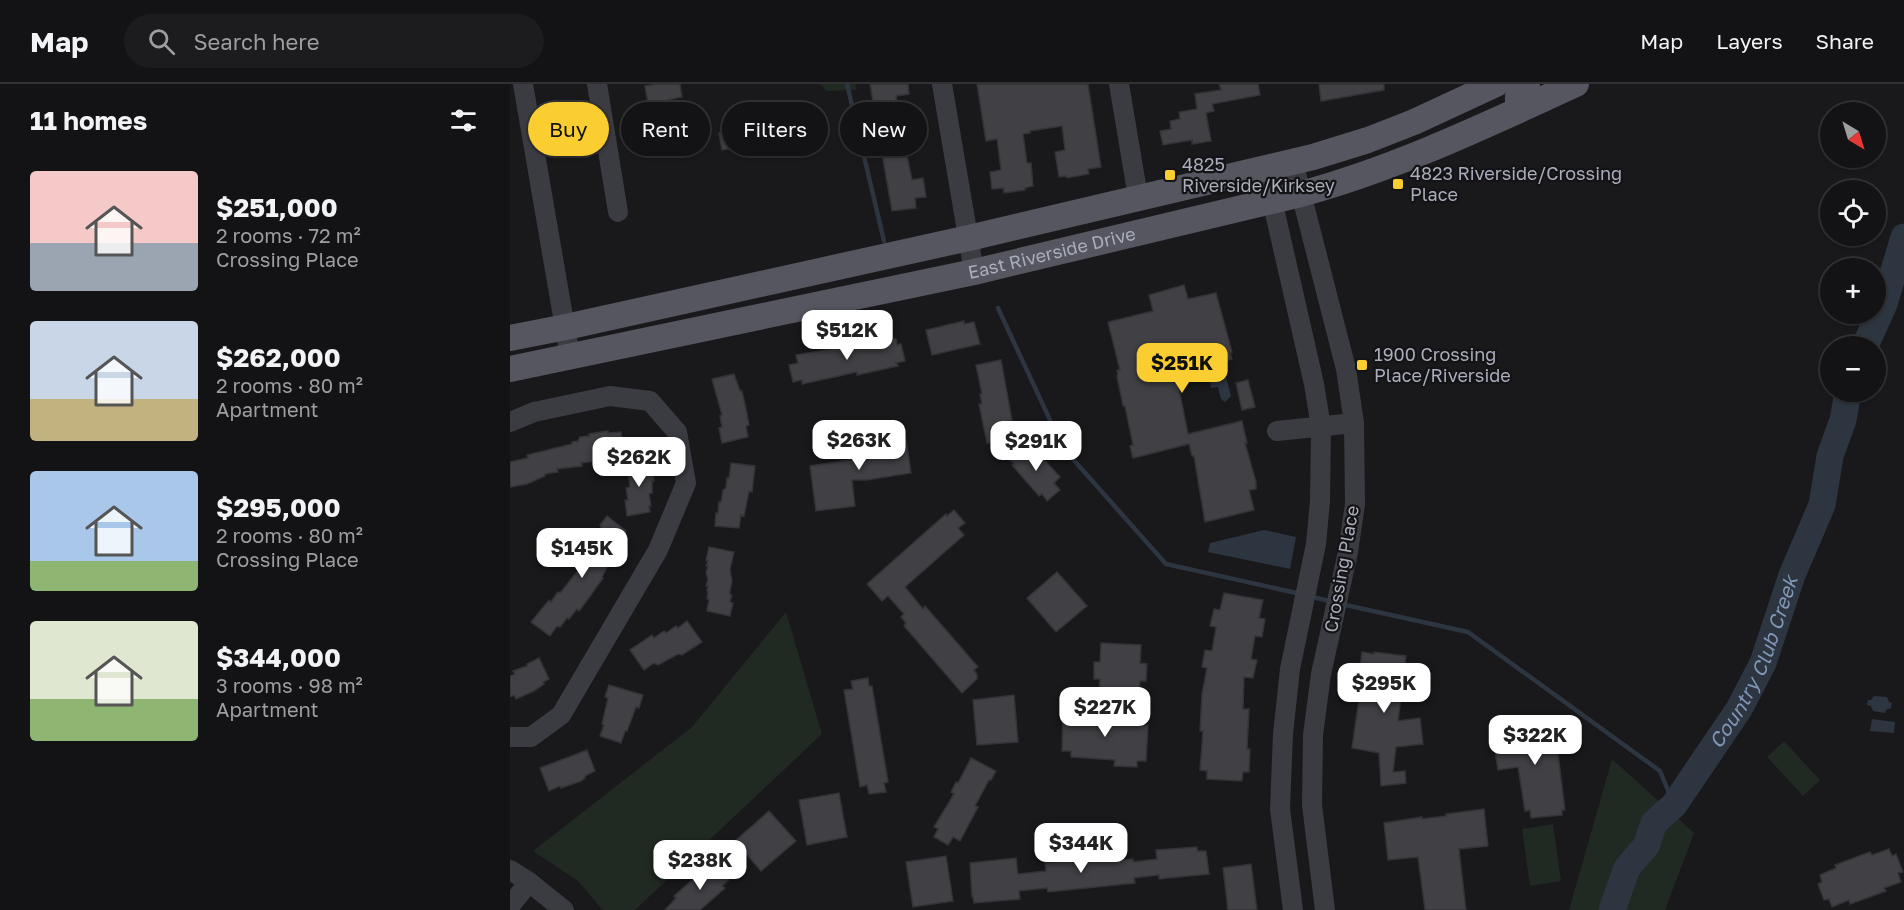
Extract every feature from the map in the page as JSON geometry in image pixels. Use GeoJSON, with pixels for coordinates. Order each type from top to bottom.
{"type":"FeatureCollection","features":[{"type":"Feature","properties":{"kind":"main road","name":"East Riverside Drive"},"geometry":{"type":"LineString","coordinates":[[510,338],[969,238],[1293,162],[1368,140],[1414,122],[1496,84]]}},
{"type":"Feature","properties":{"kind":"main road"},"geometry":{"type":"LineString","coordinates":[[1519,110],[1516,97],[1519,90],[1527,84]]}},
{"type":"Feature","properties":{"kind":"main road","name":"East Riverside Drive"},"geometry":{"type":"LineString","coordinates":[[510,369],[974,272],[1301,194],[1425,152],[1576,84]]}},
{"type":"Feature","properties":{"kind":"street"},"geometry":{"type":"LineString","coordinates":[[523,84],[570,357]]}},
{"type":"Feature","properties":{"kind":"street"},"geometry":{"type":"LineString","coordinates":[[597,84],[618,212]]}},
{"type":"Feature","properties":{"kind":"street"},"geometry":{"type":"LineString","coordinates":[[942,84],[974,272]]}},
{"type":"Feature","properties":{"kind":"street"},"geometry":{"type":"LineString","coordinates":[[1119,84],[1138,197]]}},
{"type":"Feature","properties":{"kind":"street","name":"Crossing Place"},"geometry":{"type":"LineString","coordinates":[[1293,162],[1346,369],[1354,423],[1355,504],[1348,552],[1321,674],[1314,735],[1312,805],[1325,910]]}},
{"type":"Feature","properties":{"kind":"street","name":"Crossing Place"},"geometry":{"type":"LineString","coordinates":[[1265,169],[1322,427],[1316,544],[1290,669],[1283,734],[1280,809],[1293,910]]}},
{"type":"Feature","properties":{"kind":"street"},"geometry":{"type":"LineString","coordinates":[[510,422],[534,412],[610,396],[650,401],[677,432],[686,483],[658,550],[561,715],[531,737],[510,737]]}},
{"type":"Feature","properties":{"kind":"street"},"geometry":{"type":"LineString","coordinates":[[1276,431],[1354,423]]}},
{"type":"Feature","properties":{"kind":"street"},"geometry":{"type":"LineString","coordinates":[[510,870],[564,910]]}},
{"type":"Feature","properties":{"kind":"street"},"geometry":{"type":"LineString","coordinates":[[510,906],[529,882]]}},
{"type":"Feature","properties":{"kind":"shaded area"},"geometry":{"type":"Polygon","coordinates":[[[820,84],[855,84],[857,90],[827,91],[820,84]]]}},
{"type":"Feature","properties":{"kind":"shaded area"},"geometry":{"type":"Polygon","coordinates":[[[1222,371],[1223,374],[1225,373],[1231,396],[1225,402],[1221,399],[1218,387],[1211,388],[1209,377],[1222,371]]]}},
{"type":"Feature","properties":{"kind":"shaded area"},"geometry":{"type":"Polygon","coordinates":[[[1264,530],[1296,537],[1290,569],[1208,552],[1210,543],[1264,530]]]}},
{"type":"Feature","properties":{"kind":"shaded area"},"geometry":{"type":"Polygon","coordinates":[[[786,612],[822,734],[635,910],[603,910],[578,881],[533,851],[692,727],[786,612]]]}},
{"type":"Feature","properties":{"kind":"shaded area"},"geometry":{"type":"Polygon","coordinates":[[[1874,696],[1887,697],[1892,703],[1891,708],[1885,713],[1873,711],[1871,706],[1867,705],[1868,700],[1874,696]]]}},
{"type":"Feature","properties":{"kind":"shaded area"},"geometry":{"type":"Polygon","coordinates":[[[1872,719],[1895,722],[1894,733],[1870,731],[1872,719]]]}},
{"type":"Feature","properties":{"kind":"shaded area"},"geometry":{"type":"Polygon","coordinates":[[[1784,741],[1820,780],[1803,796],[1767,757],[1784,741]]]}},
{"type":"Feature","properties":{"kind":"shaded area"},"geometry":{"type":"Polygon","coordinates":[[[1612,759],[1694,833],[1665,910],[1569,910],[1612,759]]]}},
{"type":"Feature","properties":{"kind":"shaded area"},"geometry":{"type":"Polygon","coordinates":[[[1553,824],[1561,881],[1530,886],[1522,829],[1553,824]]]}},
{"type":"Feature","properties":{"kind":"building"},"geometry":{"type":"Polygon","coordinates":[[[680,84],[682,97],[667,100],[667,102],[648,102],[645,86],[680,84]]]}},
{"type":"Feature","properties":{"kind":"building"},"geometry":{"type":"Polygon","coordinates":[[[870,84],[908,84],[909,94],[896,96],[897,102],[873,102],[870,84]]]}},
{"type":"Feature","properties":{"kind":"building"},"geometry":{"type":"Polygon","coordinates":[[[977,84],[1088,84],[1101,167],[1088,169],[1089,174],[1059,177],[1055,152],[1065,150],[1062,126],[1030,131],[1030,133],[1023,134],[1027,163],[1031,163],[1033,186],[1025,190],[1004,193],[1003,188],[992,189],[990,172],[1001,170],[997,139],[986,141],[977,84]]]}},
{"type":"Feature","properties":{"kind":"building"},"geometry":{"type":"Polygon","coordinates":[[[1219,84],[1258,84],[1260,95],[1212,104],[1214,111],[1206,113],[1211,141],[1192,144],[1192,140],[1163,145],[1160,131],[1171,129],[1170,121],[1180,119],[1179,112],[1197,109],[1195,94],[1221,90],[1219,84]]]}},
{"type":"Feature","properties":{"kind":"building"},"geometry":{"type":"Polygon","coordinates":[[[1319,84],[1384,84],[1384,90],[1321,101],[1319,84]]]}},
{"type":"Feature","properties":{"kind":"building"},"geometry":{"type":"Polygon","coordinates":[[[719,133],[722,133],[722,150],[719,133]]]}},
{"type":"Feature","properties":{"kind":"building"},"geometry":{"type":"Polygon","coordinates":[[[882,156],[907,156],[912,180],[923,178],[926,197],[915,198],[916,208],[892,211],[882,156]]]}},
{"type":"Feature","properties":{"kind":"building"},"geometry":{"type":"Polygon","coordinates":[[[1184,285],[1188,299],[1216,293],[1232,352],[1230,353],[1232,359],[1176,374],[1188,434],[1242,421],[1247,443],[1245,443],[1256,482],[1256,489],[1249,490],[1254,510],[1205,522],[1194,456],[1192,456],[1189,444],[1133,458],[1130,446],[1133,445],[1117,376],[1117,370],[1120,370],[1108,322],[1153,311],[1149,295],[1184,285]]]}},
{"type":"Feature","properties":{"kind":"building"},"geometry":{"type":"Polygon","coordinates":[[[964,321],[964,324],[974,322],[980,344],[932,355],[926,330],[964,321]]]}},
{"type":"Feature","properties":{"kind":"building"},"geometry":{"type":"Polygon","coordinates":[[[896,339],[897,345],[901,344],[905,361],[896,363],[898,366],[802,384],[802,380],[793,382],[789,365],[798,363],[796,355],[896,339]]]}},
{"type":"Feature","properties":{"kind":"building"},"geometry":{"type":"Polygon","coordinates":[[[1001,360],[1015,437],[987,443],[979,404],[982,404],[980,394],[982,394],[976,365],[1001,360]]]}},
{"type":"Feature","properties":{"kind":"building"},"geometry":{"type":"Polygon","coordinates":[[[734,374],[740,391],[742,391],[749,425],[746,426],[748,437],[722,443],[719,428],[722,427],[720,416],[722,415],[712,379],[734,374]]]}},
{"type":"Feature","properties":{"kind":"building"},"geometry":{"type":"Polygon","coordinates":[[[1248,380],[1255,407],[1242,410],[1236,383],[1248,380]]]}},
{"type":"Feature","properties":{"kind":"building"},"geometry":{"type":"Polygon","coordinates":[[[608,431],[608,433],[621,432],[624,457],[557,469],[558,472],[545,474],[527,484],[510,487],[510,462],[528,458],[527,455],[572,444],[580,437],[589,436],[589,434],[608,431]]]}},
{"type":"Feature","properties":{"kind":"building"},"geometry":{"type":"Polygon","coordinates":[[[905,433],[911,473],[852,480],[855,506],[816,511],[810,466],[863,458],[860,439],[905,433]]]}},
{"type":"Feature","properties":{"kind":"building"},"geometry":{"type":"Polygon","coordinates":[[[1021,446],[1027,453],[1033,447],[1060,477],[1054,483],[1060,490],[1047,501],[1042,494],[1039,496],[1012,465],[1014,464],[1008,457],[1021,446]]]}},
{"type":"Feature","properties":{"kind":"building"},"geometry":{"type":"Polygon","coordinates":[[[651,461],[654,481],[652,481],[652,493],[649,494],[650,512],[627,516],[626,488],[630,487],[627,465],[651,461]]]}},
{"type":"Feature","properties":{"kind":"building"},"geometry":{"type":"Polygon","coordinates":[[[731,463],[755,466],[752,492],[749,491],[739,528],[715,526],[716,513],[718,513],[723,490],[726,488],[727,478],[729,478],[731,463]]]}},
{"type":"Feature","properties":{"kind":"building"},"geometry":{"type":"Polygon","coordinates":[[[954,510],[965,523],[958,528],[964,535],[905,587],[923,609],[925,606],[978,667],[974,670],[977,679],[962,693],[904,626],[906,623],[901,617],[904,614],[888,596],[882,601],[867,584],[946,514],[947,516],[954,510]]]}},
{"type":"Feature","properties":{"kind":"building"},"geometry":{"type":"Polygon","coordinates":[[[607,516],[626,531],[603,578],[588,599],[579,611],[577,609],[560,627],[557,626],[550,636],[531,622],[549,600],[551,602],[558,592],[560,593],[584,563],[582,562],[596,538],[594,537],[607,516]]]}},
{"type":"Feature","properties":{"kind":"building"},"geometry":{"type":"Polygon","coordinates":[[[709,547],[734,552],[730,569],[732,582],[730,595],[732,595],[730,602],[733,603],[730,616],[707,611],[709,599],[707,599],[708,586],[706,586],[708,561],[706,560],[709,547]]]}},
{"type":"Feature","properties":{"kind":"building"},"geometry":{"type":"Polygon","coordinates":[[[1057,572],[1087,606],[1056,632],[1027,598],[1057,572]]]}},
{"type":"Feature","properties":{"kind":"building"},"geometry":{"type":"Polygon","coordinates":[[[1224,593],[1263,600],[1259,618],[1265,619],[1262,637],[1255,636],[1251,659],[1257,660],[1253,678],[1244,677],[1243,709],[1249,709],[1247,749],[1250,749],[1249,772],[1243,772],[1242,781],[1207,779],[1207,771],[1200,770],[1203,731],[1200,731],[1202,694],[1207,668],[1202,667],[1205,650],[1212,651],[1216,627],[1210,626],[1214,609],[1220,610],[1224,593]]]}},
{"type":"Feature","properties":{"kind":"building"},"geometry":{"type":"Polygon","coordinates":[[[687,621],[702,642],[682,655],[678,654],[658,665],[654,663],[644,670],[630,650],[652,635],[654,638],[676,626],[678,628],[687,621]]]}},
{"type":"Feature","properties":{"kind":"building"},"geometry":{"type":"Polygon","coordinates":[[[1101,643],[1141,645],[1140,663],[1147,664],[1146,681],[1140,681],[1139,695],[1099,693],[1100,679],[1094,679],[1094,662],[1100,662],[1101,643]]]}},
{"type":"Feature","properties":{"kind":"building"},"geometry":{"type":"Polygon","coordinates":[[[1362,652],[1406,656],[1398,721],[1420,718],[1423,744],[1396,747],[1393,772],[1405,771],[1406,783],[1381,786],[1379,753],[1352,748],[1362,678],[1359,678],[1362,652]]]}},
{"type":"Feature","properties":{"kind":"building"},"geometry":{"type":"Polygon","coordinates":[[[539,658],[549,679],[534,691],[516,699],[514,695],[510,697],[510,676],[515,674],[513,671],[539,658]]]}},
{"type":"Feature","properties":{"kind":"building"},"geometry":{"type":"Polygon","coordinates":[[[868,678],[869,686],[872,686],[888,782],[884,783],[886,792],[869,794],[867,785],[860,787],[844,690],[853,689],[851,681],[868,678]]]}},
{"type":"Feature","properties":{"kind":"building"},"geometry":{"type":"Polygon","coordinates":[[[609,685],[643,695],[621,743],[600,736],[604,725],[602,724],[608,698],[605,697],[609,685]]]}},
{"type":"Feature","properties":{"kind":"building"},"geometry":{"type":"Polygon","coordinates":[[[1014,695],[1018,742],[977,745],[973,700],[1014,695]]]}},
{"type":"Feature","properties":{"kind":"building"},"geometry":{"type":"Polygon","coordinates":[[[1073,709],[1095,710],[1095,716],[1139,718],[1138,725],[1148,725],[1146,761],[1137,761],[1137,767],[1114,766],[1115,760],[1071,757],[1071,751],[1062,751],[1063,714],[1073,715],[1073,709]]]}},
{"type":"Feature","properties":{"kind":"building"},"geometry":{"type":"Polygon","coordinates":[[[1550,717],[1551,722],[1554,722],[1565,810],[1562,810],[1562,815],[1531,818],[1530,810],[1525,811],[1518,767],[1498,770],[1494,745],[1515,739],[1514,731],[1520,730],[1519,722],[1550,717]]]}},
{"type":"Feature","properties":{"kind":"building"},"geometry":{"type":"Polygon","coordinates":[[[587,750],[595,771],[581,781],[549,791],[540,768],[587,750]]]}},
{"type":"Feature","properties":{"kind":"building"},"geometry":{"type":"Polygon","coordinates":[[[971,758],[996,771],[975,806],[978,807],[960,841],[953,837],[948,845],[934,837],[938,829],[934,827],[954,794],[951,792],[971,758]]]}},
{"type":"Feature","properties":{"kind":"building"},"geometry":{"type":"Polygon","coordinates":[[[839,793],[847,837],[807,845],[799,800],[839,793]]]}},
{"type":"Feature","properties":{"kind":"building"},"geometry":{"type":"Polygon","coordinates":[[[1484,809],[1488,846],[1459,849],[1466,910],[1425,910],[1418,857],[1388,860],[1384,823],[1484,809]]]}},
{"type":"Feature","properties":{"kind":"building"},"geometry":{"type":"Polygon","coordinates":[[[769,811],[796,841],[761,871],[735,841],[769,811]]]}},
{"type":"Feature","properties":{"kind":"building"},"geometry":{"type":"Polygon","coordinates":[[[1197,847],[1197,851],[1206,851],[1209,874],[1159,879],[1159,875],[1134,878],[1135,883],[1048,892],[1047,888],[1019,891],[1020,899],[974,903],[972,897],[970,863],[1016,858],[1018,874],[1046,871],[1045,863],[1123,855],[1124,860],[1133,859],[1133,862],[1157,859],[1156,850],[1197,847]]]}},
{"type":"Feature","properties":{"kind":"building"},"geometry":{"type":"Polygon","coordinates":[[[1889,849],[1892,856],[1896,854],[1903,872],[1898,873],[1901,882],[1884,888],[1886,891],[1850,904],[1849,900],[1832,907],[1829,899],[1824,900],[1818,884],[1822,882],[1820,875],[1836,868],[1835,865],[1870,852],[1872,855],[1889,849]]]}},
{"type":"Feature","properties":{"kind":"building"},"geometry":{"type":"Polygon","coordinates":[[[946,856],[953,901],[913,907],[906,862],[946,856]]]}},
{"type":"Feature","properties":{"kind":"building"},"geometry":{"type":"Polygon","coordinates":[[[1251,864],[1257,910],[1228,910],[1223,868],[1251,864]]]}},
{"type":"Feature","properties":{"kind":"building"},"geometry":{"type":"Polygon","coordinates":[[[708,866],[713,872],[718,867],[729,880],[722,886],[725,888],[700,910],[665,910],[676,898],[674,896],[708,866]]]}},
{"type":"Feature","properties":{"kind":"waterway"},"geometry":{"type":"LineString","coordinates":[[847,84],[884,241]]}},
{"type":"Feature","properties":{"kind":"waterway","name":"Country Club Creek"},"geometry":{"type":"LineString","coordinates":[[1870,336],[1884,304],[1904,237]]}},
{"type":"Feature","properties":{"kind":"waterway"},"geometry":{"type":"LineString","coordinates":[[998,308],[1063,448],[1166,564],[1301,594]]}},
{"type":"Feature","properties":{"kind":"waterway","name":"Country Club Creek"},"geometry":{"type":"LineString","coordinates":[[1612,910],[1627,868],[1646,846],[1654,823],[1674,805],[1739,709],[1763,663],[1792,575],[1822,505],[1830,456],[1843,420],[1846,402]]}},
{"type":"Feature","properties":{"kind":"waterway"},"geometry":{"type":"LineString","coordinates":[[1309,596],[1333,602]]}},
{"type":"Feature","properties":{"kind":"waterway"},"geometry":{"type":"LineString","coordinates":[[1341,604],[1468,632],[1660,771],[1674,805]]}},
{"type":"Feature","properties":{"kind":"place","name":"4825 Riverside/Kirksey"},"geometry":{"type":"Point","coordinates":[1170,175]}},
{"type":"Feature","properties":{"kind":"place","name":"4823 Riverside/Crossing Place"},"geometry":{"type":"Point","coordinates":[1398,184]}},
{"type":"Feature","properties":{"kind":"place","name":"1900 Crossing Place/Riverside"},"geometry":{"type":"Point","coordinates":[1362,365]}}]}
